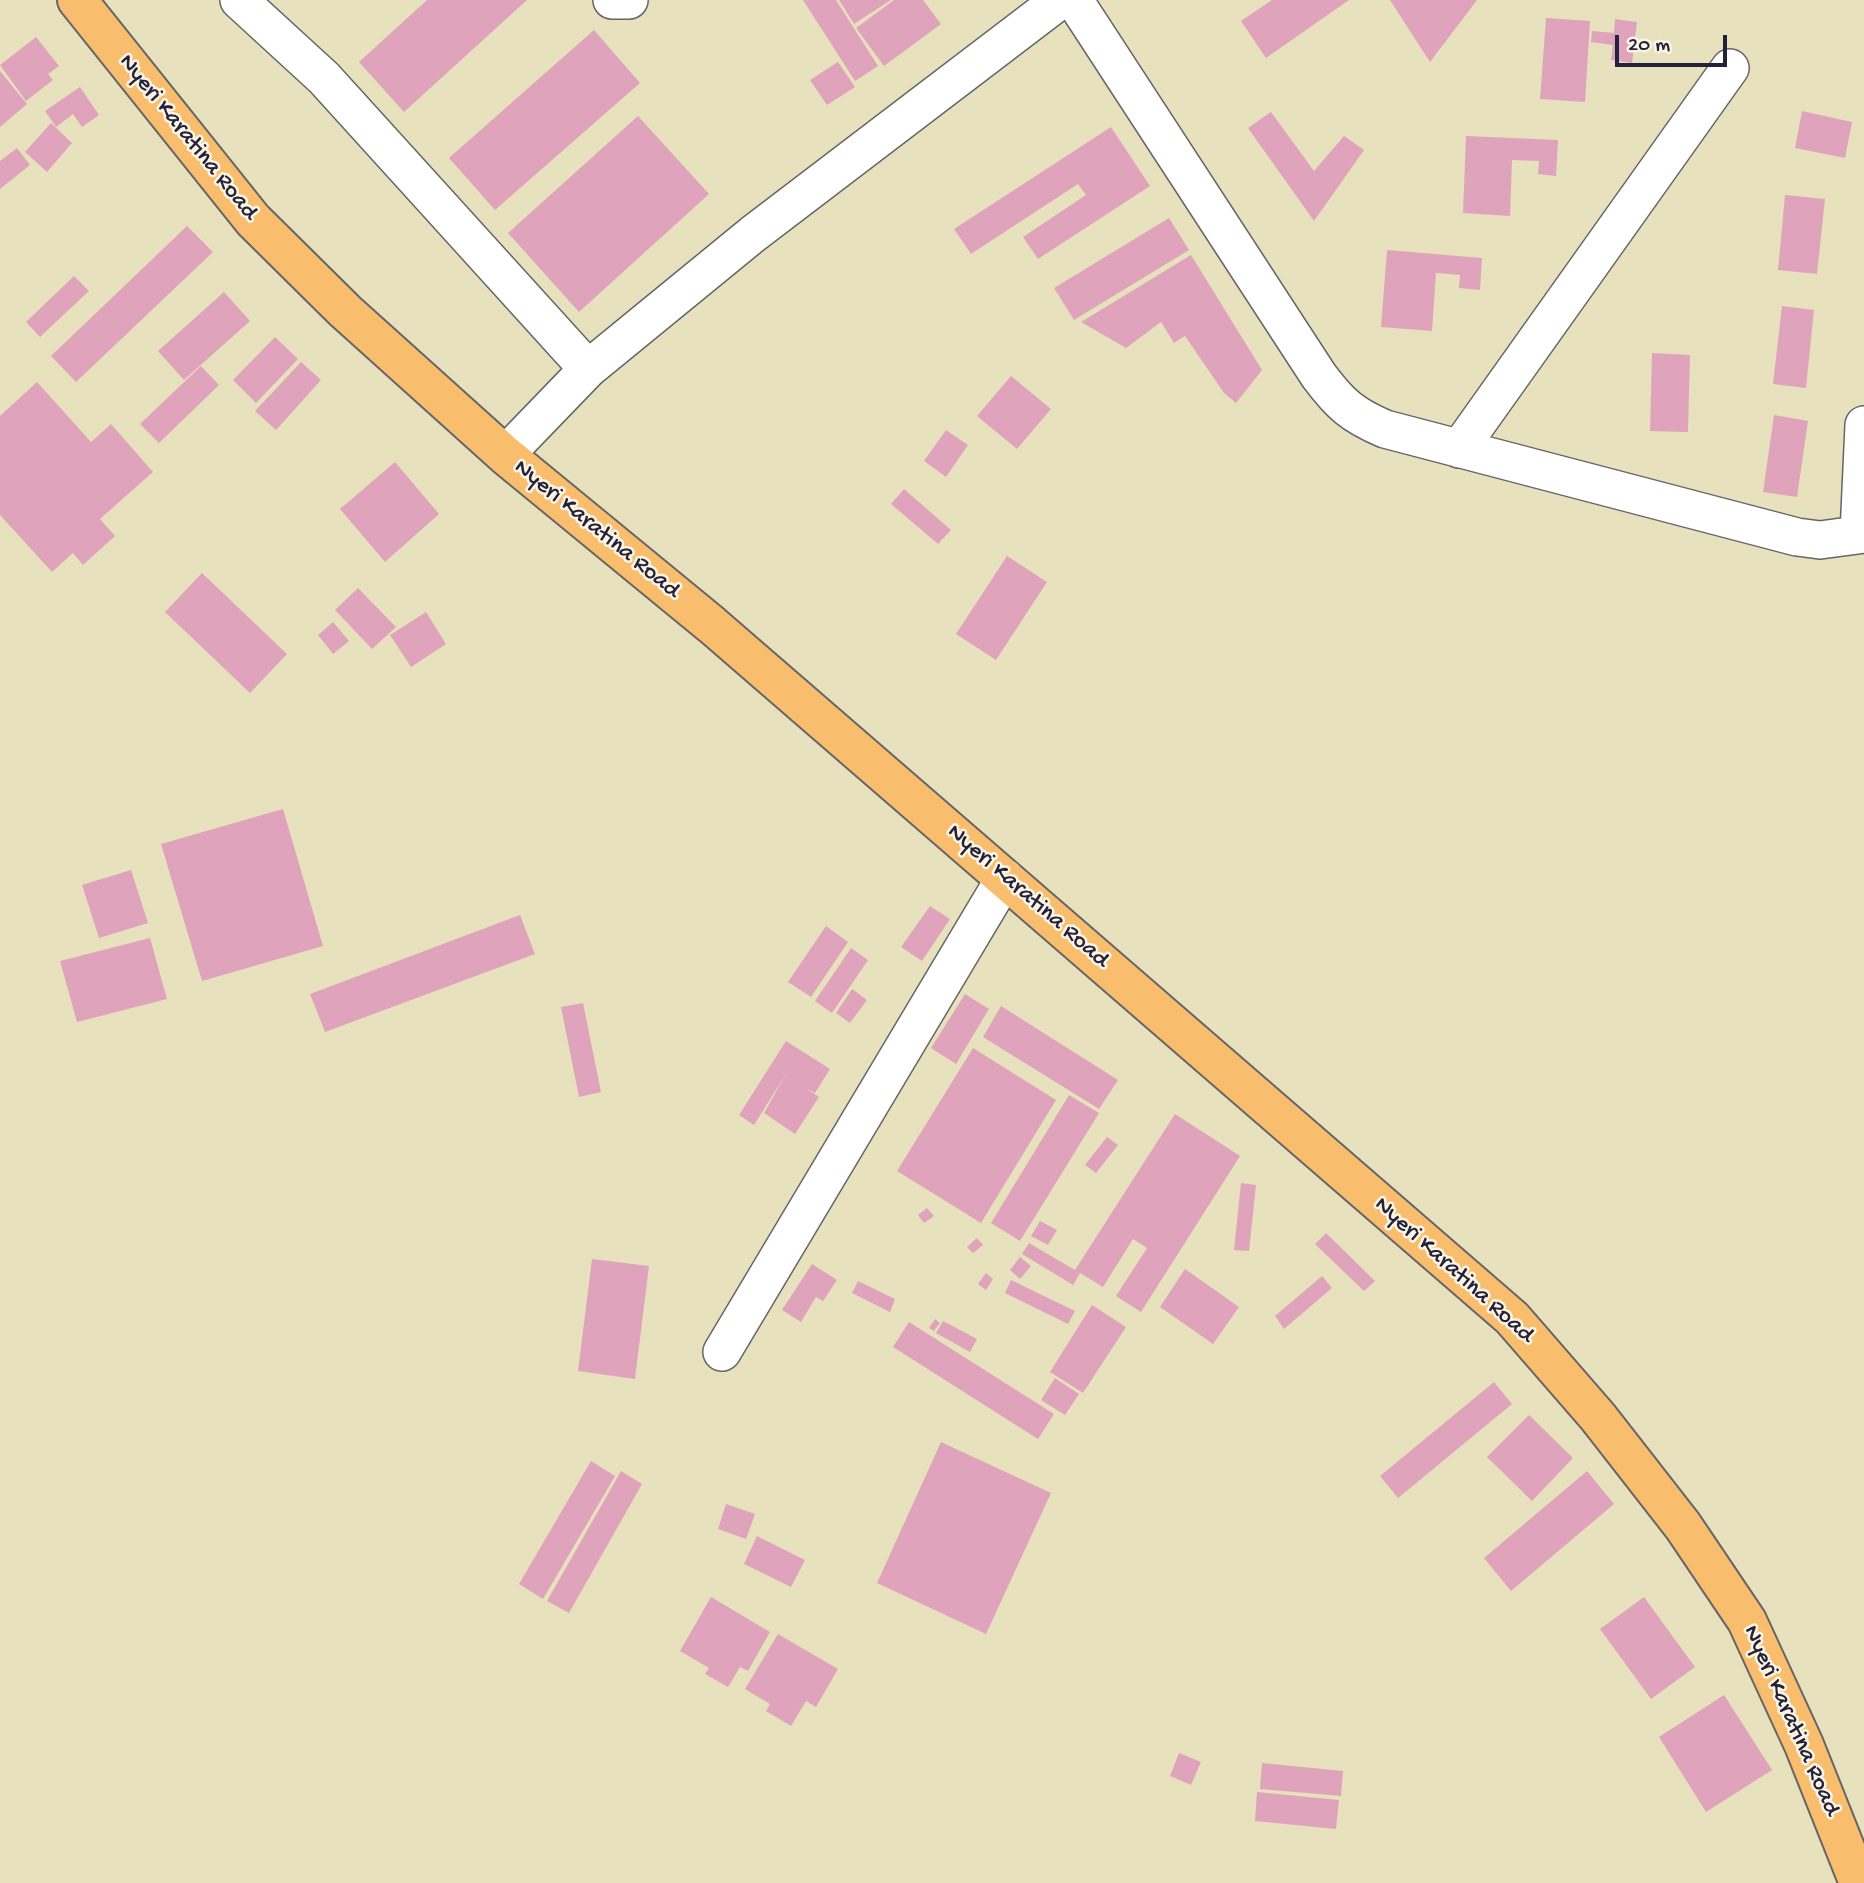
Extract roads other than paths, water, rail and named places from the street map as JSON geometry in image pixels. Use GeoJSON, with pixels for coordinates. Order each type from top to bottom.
{"type":"FeatureCollection","features":[{"type":"Feature","properties":{"kind":"highway","name":"Nyeri Karatina Road"},"geometry":{"type":"LineString","coordinates":[[77,0],[253,220],[345,311],[505,455],[712,625],[1512,1318],[1598,1417],[1683,1526],[1746,1622],[1804,1745],[1859,1883]]}},
{"type":"Feature","properties":{"kind":"street"},"geometry":{"type":"LineString","coordinates":[[239,0],[324,78],[588,369]]}},
{"type":"Feature","properties":{"kind":"street"},"geometry":{"type":"LineString","coordinates":[[612,0],[629,0]]}},
{"type":"Feature","properties":{"kind":"street"},"geometry":{"type":"LineString","coordinates":[[505,455],[588,369],[753,234],[1060,0]]}},
{"type":"Feature","properties":{"kind":"street"},"geometry":{"type":"LineString","coordinates":[[1074,0],[1338,400],[1356,417],[1385,429],[1459,449],[1797,537],[1819,540],[1861,534],[1864,425]]}},
{"type":"Feature","properties":{"kind":"street"},"geometry":{"type":"LineString","coordinates":[[1459,449],[1730,68]]}},
{"type":"Feature","properties":{"kind":"street"},"geometry":{"type":"LineString","coordinates":[[722,1352],[1006,878]]}}]}
